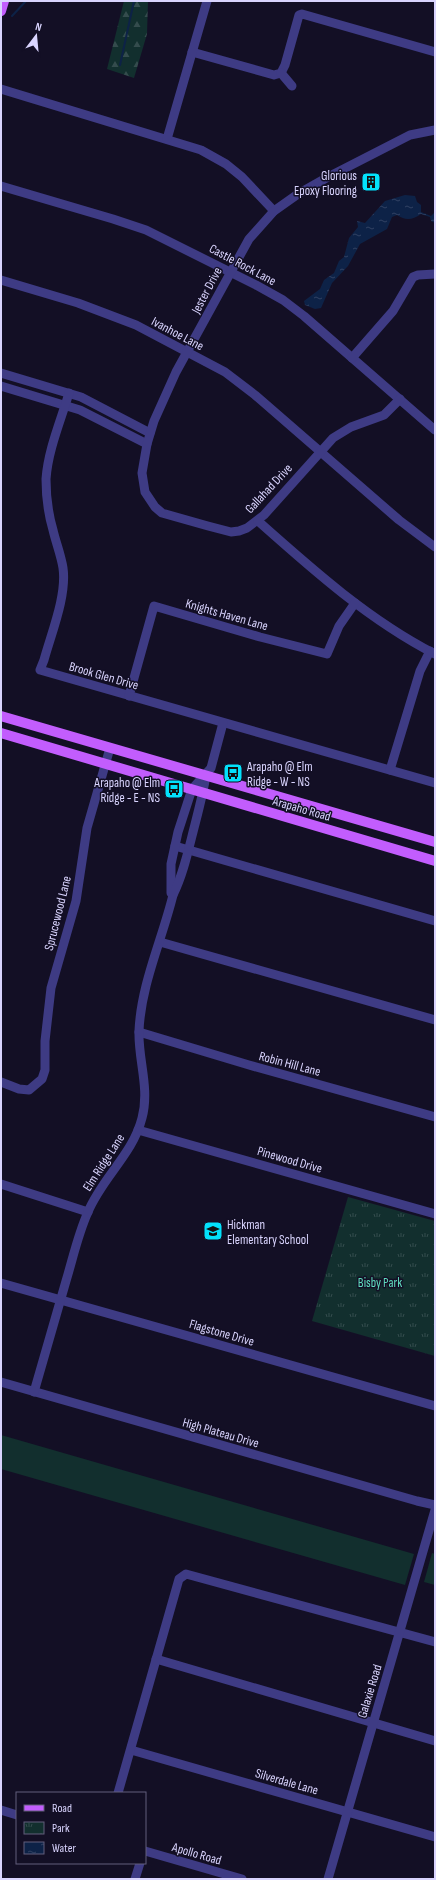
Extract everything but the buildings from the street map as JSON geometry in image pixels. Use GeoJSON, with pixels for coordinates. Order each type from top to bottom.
{"type":"FeatureCollection","features":[{"type":"Feature","properties":{"kind":"main road"},"geometry":{"type":"LineString","coordinates":[[1,11],[4,1]]}},
{"type":"Feature","properties":{"kind":"main road","name":"Arapaho Road"},"geometry":{"type":"LineString","coordinates":[[1,716],[435,842]]}},
{"type":"Feature","properties":{"kind":"main road","name":"Arapaho Road"},"geometry":{"type":"LineString","coordinates":[[1,733],[435,861]]}},
{"type":"Feature","properties":{"kind":"street"},"geometry":{"type":"LineString","coordinates":[[167,139],[207,1]]}},
{"type":"Feature","properties":{"kind":"street"},"geometry":{"type":"LineString","coordinates":[[281,73],[289,55],[299,15],[302,14],[435,52]]}},
{"type":"Feature","properties":{"kind":"street"},"geometry":{"type":"LineString","coordinates":[[192,52],[274,75],[281,73]]}},
{"type":"Feature","properties":{"kind":"street"},"geometry":{"type":"LineString","coordinates":[[281,73],[292,86]]}},
{"type":"Feature","properties":{"kind":"street"},"geometry":{"type":"LineString","coordinates":[[1,89],[201,150],[226,164],[242,177],[274,211]]}},
{"type":"Feature","properties":{"kind":"street","name":"Jester Drive"},"geometry":{"type":"LineString","coordinates":[[147,444],[166,393],[230,272],[249,239],[274,211],[298,194],[328,177],[410,135],[435,130]]}},
{"type":"Feature","properties":{"kind":"street","name":"Castle Rock Lane"},"geometry":{"type":"LineString","coordinates":[[1,186],[146,230],[283,300],[304,316],[435,430]]}},
{"type":"Feature","properties":{"kind":"street"},"geometry":{"type":"LineString","coordinates":[[352,358],[393,311],[413,277],[418,275],[435,274]]}},
{"type":"Feature","properties":{"kind":"street","name":"Ivanhoe Lane"},"geometry":{"type":"LineString","coordinates":[[1,280],[108,314],[136,325],[237,380],[399,520],[435,547]]}},
{"type":"Feature","properties":{"kind":"street"},"geometry":{"type":"LineString","coordinates":[[1,373],[69,393],[105,408],[150,433]]}},
{"type":"Feature","properties":{"kind":"street"},"geometry":{"type":"LineString","coordinates":[[1,386],[65,405],[98,418],[147,444]]}},
{"type":"Feature","properties":{"kind":"street","name":"Brook Glen Drive"},"geometry":{"type":"LineString","coordinates":[[69,393],[46,477],[49,512],[62,564],[63,584],[61,600],[40,670],[435,783]]}},
{"type":"Feature","properties":{"kind":"street","name":"Gallahad Drive"},"geometry":{"type":"LineString","coordinates":[[147,444],[142,480],[145,492],[150,500],[162,512],[175,518],[231,532],[239,531],[258,521],[319,452],[341,432],[384,415],[400,399]]}},
{"type":"Feature","properties":{"kind":"street"},"geometry":{"type":"LineString","coordinates":[[258,521],[355,603],[384,624],[432,652],[420,671],[390,770]]}},
{"type":"Feature","properties":{"kind":"street","name":"Knights Haven Lane"},"geometry":{"type":"LineString","coordinates":[[129,696],[154,606],[260,637],[327,654],[339,626],[355,603]]}},
{"type":"Feature","properties":{"kind":"street","name":"Elm Ridge Lane"},"geometry":{"type":"LineString","coordinates":[[173,896],[171,893],[171,864],[175,846],[192,789],[211,768],[223,723]]}},
{"type":"Feature","properties":{"kind":"street","name":"Sprucewood Lane"},"geometry":{"type":"LineString","coordinates":[[1,1082],[18,1089],[28,1090],[37,1085],[42,1079],[45,1070],[45,1041],[51,988],[76,902],[87,828],[110,748]]}},
{"type":"Feature","properties":{"kind":"street","name":"Elm Ridge Lane"},"geometry":{"type":"LineString","coordinates":[[34,1392],[60,1299],[88,1212],[95,1198],[129,1149],[138,1130],[145,1106],[146,1084],[139,1032],[147,986],[188,850],[206,775]]}},
{"type":"Feature","properties":{"kind":"street"},"geometry":{"type":"LineString","coordinates":[[175,846],[435,920]]}},
{"type":"Feature","properties":{"kind":"street"},"geometry":{"type":"LineString","coordinates":[[160,942],[435,1020]]}},
{"type":"Feature","properties":{"kind":"street","name":"Robin Hill Lane"},"geometry":{"type":"LineString","coordinates":[[139,1032],[249,1065],[435,1117]]}},
{"type":"Feature","properties":{"kind":"street","name":"Pinewood Drive"},"geometry":{"type":"LineString","coordinates":[[138,1130],[435,1214]]}},
{"type":"Feature","properties":{"kind":"street"},"geometry":{"type":"LineString","coordinates":[[1,1184],[88,1212]]}},
{"type":"Feature","properties":{"kind":"street","name":"Flagstone Drive"},"geometry":{"type":"LineString","coordinates":[[1,1283],[435,1406]]}},
{"type":"Feature","properties":{"kind":"street","name":"High Plateau Drive"},"geometry":{"type":"LineString","coordinates":[[1,1382],[416,1502],[435,1505]]}},
{"type":"Feature","properties":{"kind":"street","name":"Galaxie Road"},"geometry":{"type":"LineString","coordinates":[[328,1879],[435,1510]]}},
{"type":"Feature","properties":{"kind":"street"},"geometry":{"type":"LineString","coordinates":[[118,1792],[179,1579],[186,1574],[435,1642]]}},
{"type":"Feature","properties":{"kind":"street"},"geometry":{"type":"LineString","coordinates":[[156,1659],[435,1741]]}},
{"type":"Feature","properties":{"kind":"street","name":"Silverdale Lane"},"geometry":{"type":"LineString","coordinates":[[131,1750],[435,1837]]}},
{"type":"Feature","properties":{"kind":"street"},"geometry":{"type":"LineString","coordinates":[[1,1810],[16,1815]]}},
{"type":"Feature","properties":{"kind":"street","name":"Apollo Road"},"geometry":{"type":"LineString","coordinates":[[146,1851],[230,1877],[242,1879]]}},
{"type":"Feature","properties":{"kind":"street"},"geometry":{"type":"LineString","coordinates":[[135,1879],[140,1864]]}},
{"type":"Feature","properties":{"kind":"green space"},"geometry":{"type":"Polygon","coordinates":[[[124,1],[148,1],[147,34],[134,78],[107,69],[124,1]]]}},
{"type":"Feature","properties":{"kind":"green space","name":"Bisby Park"},"geometry":{"type":"Polygon","coordinates":[[[348,1197],[435,1221],[435,1356],[312,1321],[348,1197]]]}},
{"type":"Feature","properties":{"kind":"green space"},"geometry":{"type":"Polygon","coordinates":[[[1,1435],[414,1554],[405,1585],[1,1469],[1,1435]]]}},
{"type":"Feature","properties":{"kind":"green space"},"geometry":{"type":"Polygon","coordinates":[[[432,1553],[435,1554],[435,1585],[424,1582],[432,1553]]]}},
{"type":"Feature","properties":{"kind":"water"},"geometry":{"type":"Polygon","coordinates":[[[405,195],[415,196],[417,202],[421,205],[421,212],[431,216],[435,212],[435,223],[431,221],[430,217],[421,214],[415,218],[409,219],[397,215],[392,217],[387,229],[360,244],[348,266],[332,283],[321,308],[315,309],[305,305],[304,301],[320,289],[324,280],[334,273],[339,261],[344,257],[349,238],[358,227],[357,221],[365,223],[385,201],[405,195]]]}},
{"type":"Feature","properties":{"kind":"waterway"},"geometry":{"type":"LineString","coordinates":[[12,16],[26,1]]}},
{"type":"Feature","properties":{"kind":"waterway"},"geometry":{"type":"LineString","coordinates":[[120,65],[134,1]]}},
{"type":"Feature","properties":{"kind":"place","name":"Glorious Epoxy Flooring"},"geometry":{"type":"Point","coordinates":[371,182]}},
{"type":"Feature","properties":{"kind":"place","name":"Arapaho @ Elm Ridge - W - NS"},"geometry":{"type":"Point","coordinates":[233,773]}},
{"type":"Feature","properties":{"kind":"place","name":"Arapaho @ Elm Ridge - E - NS"},"geometry":{"type":"Point","coordinates":[174,789]}},
{"type":"Feature","properties":{"kind":"place","name":"Hickman Elementary School"},"geometry":{"type":"Point","coordinates":[213,1231]}}]}
